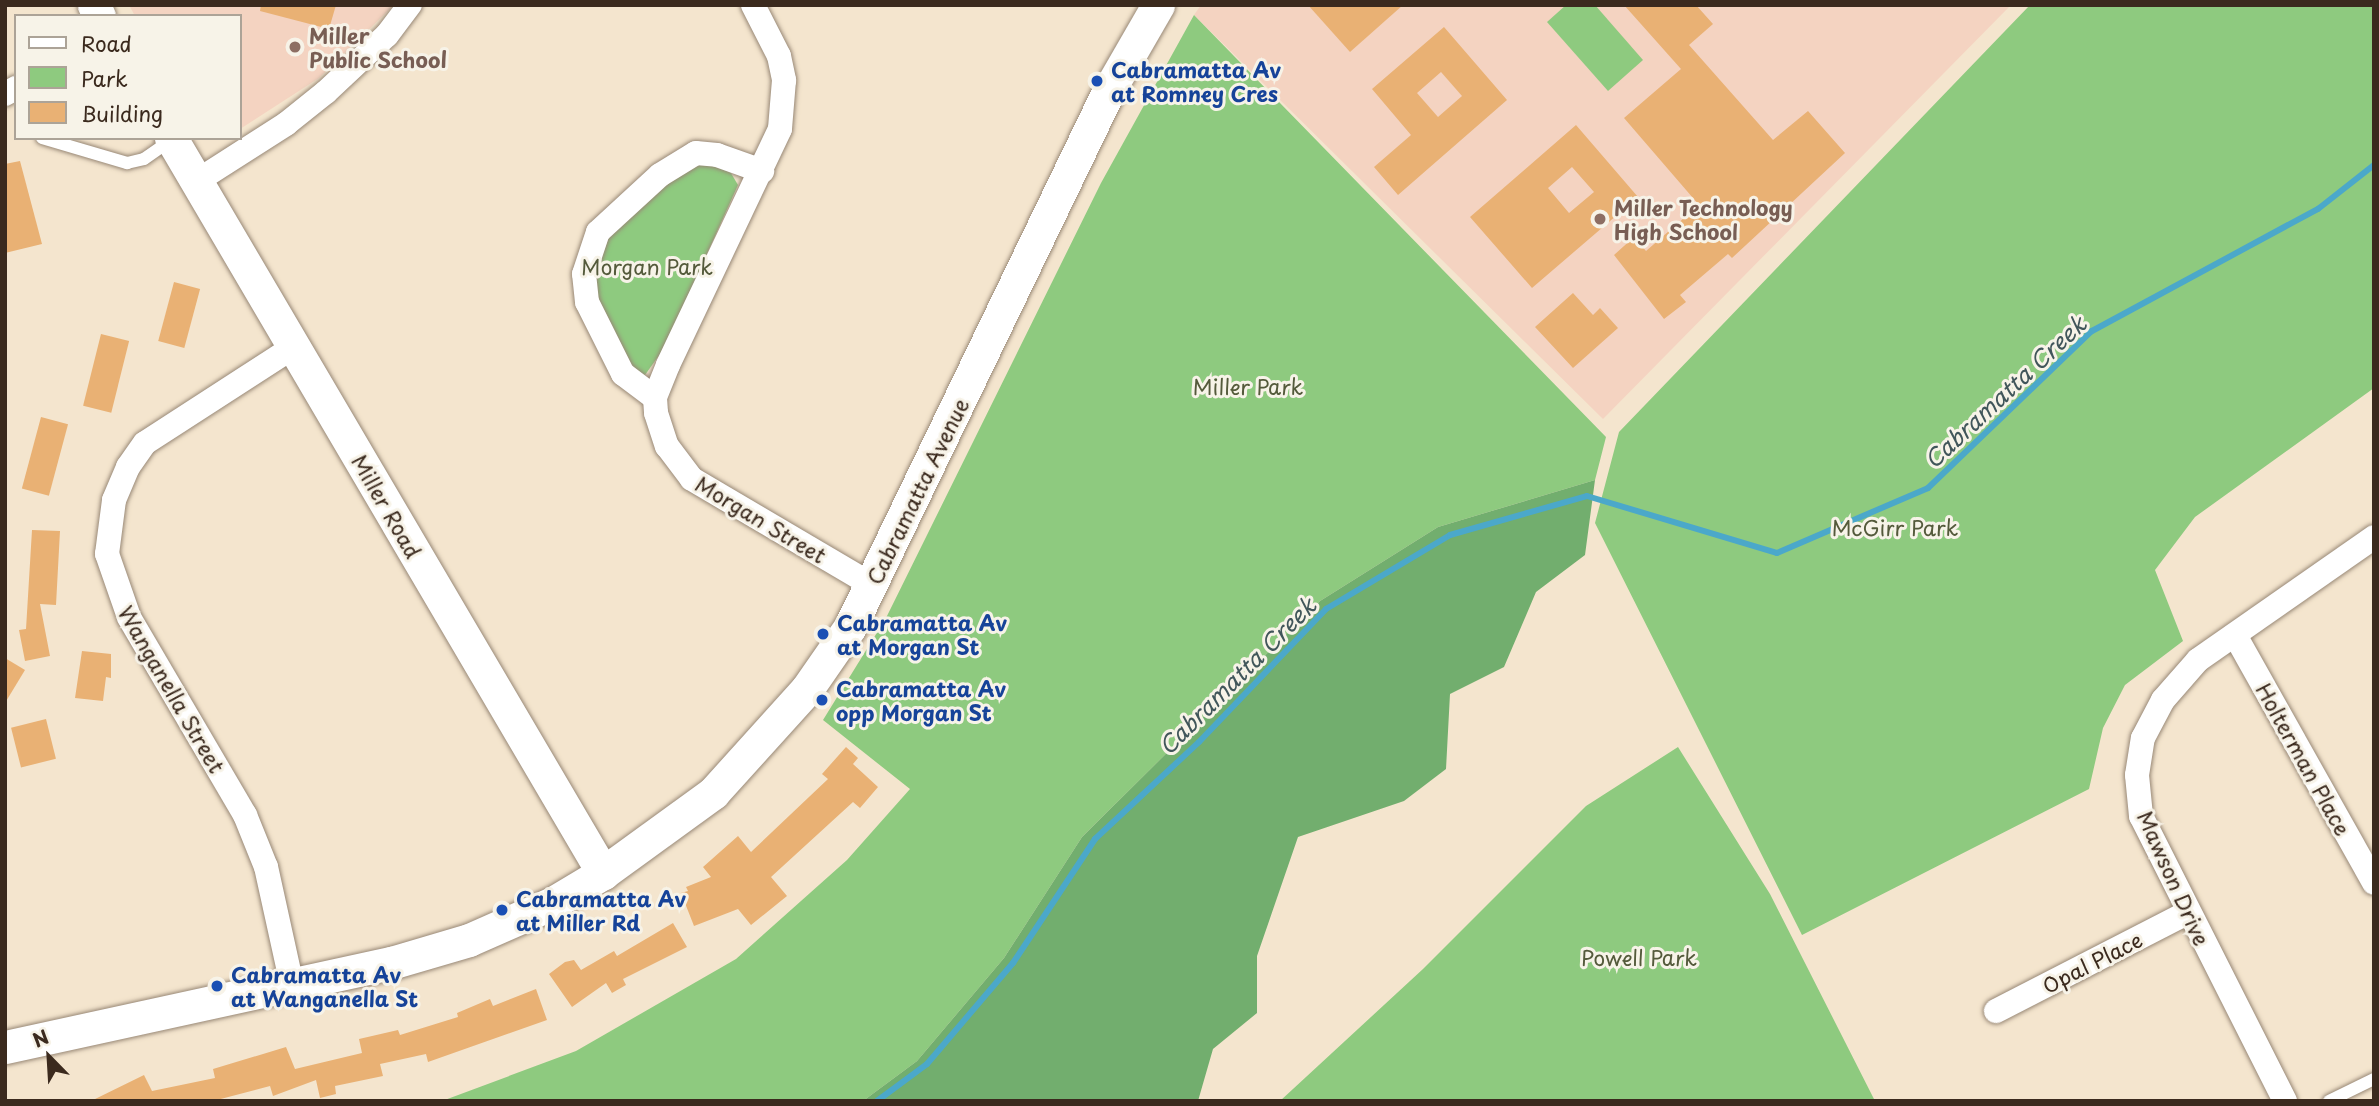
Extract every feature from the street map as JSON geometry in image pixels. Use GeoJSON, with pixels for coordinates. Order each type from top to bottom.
{"type":"FeatureCollection","features":[{"type":"Feature","properties":{"kind":"street"},"geometry":{"type":"LineString","coordinates":[[197,181],[286,124],[326,92],[387,34],[410,5]]}},
{"type":"Feature","properties":{"kind":"street"},"geometry":{"type":"LineString","coordinates":[[753,5],[771,33],[784,80],[780,129],[762,171],[655,398],[638,390],[623,374],[587,302],[584,274],[598,232],[660,175],[695,153],[717,155],[762,171]]}},
{"type":"Feature","properties":{"kind":"street","name":"Cabramatta Avenue"},"geometry":{"type":"LineString","coordinates":[[5,1047],[292,985],[469,940],[553,902],[603,873],[661,835],[746,761],[807,689],[850,627],[1109,90],[1158,5]]}},
{"type":"Feature","properties":{"kind":"street","name":"Miller Road"},"geometry":{"type":"LineString","coordinates":[[172,140],[603,873]]}},
{"type":"Feature","properties":{"kind":"street","name":"Wanganella Street"},"geometry":{"type":"LineString","coordinates":[[292,985],[266,867],[245,815],[129,617],[107,554],[114,500],[128,467],[145,443],[295,346]]}},
{"type":"Feature","properties":{"kind":"street","name":"Morgan Street"},"geometry":{"type":"LineString","coordinates":[[655,398],[667,446],[692,479],[872,585]]}},
{"type":"Feature","properties":{"kind":"street","name":"Mawson Drive"},"geometry":{"type":"LineString","coordinates":[[2285,1101],[2187,914],[2141,816],[2137,775],[2141,750],[2163,700],[2198,660],[2374,537]]}},
{"type":"Feature","properties":{"kind":"street","name":"Holterman Place"},"geometry":{"type":"LineString","coordinates":[[2235,635],[2374,883]]}},
{"type":"Feature","properties":{"kind":"street","name":"Opal Place"},"geometry":{"type":"LineString","coordinates":[[1996,1011],[2187,914]]}},
{"type":"Feature","properties":{"kind":"lane"},"geometry":{"type":"LineString","coordinates":[[49,140],[127,163],[144,159],[170,140]]}},
{"type":"Feature","properties":{"kind":"lane"},"geometry":{"type":"LineString","coordinates":[[2329,1101],[2374,1079]]}},
{"type":"Feature","properties":{"kind":"shaded area","name":"Miller Public School"},"geometry":{"type":"Polygon","coordinates":[[[129,5],[394,5],[319,78],[242,128],[242,14],[134,14],[129,5]]]}},
{"type":"Feature","properties":{"kind":"shaded area","name":"Miller Technology High School"},"geometry":{"type":"Polygon","coordinates":[[[1201,5],[2011,5],[1603,419],[1194,15],[1201,5]]]}},
{"type":"Feature","properties":{"kind":"green space"},"geometry":{"type":"Polygon","coordinates":[[[1566,5],[1595,5],[1643,60],[1608,91],[1547,22],[1566,5]]]}},
{"type":"Feature","properties":{"kind":"green space","name":"McGirr Park"},"geometry":{"type":"Polygon","coordinates":[[[2030,5],[2374,5],[2374,388],[2195,517],[2155,570],[2183,641],[2125,685],[2103,728],[2089,789],[1802,935],[1595,523],[1619,432],[2030,5]]]}},
{"type":"Feature","properties":{"kind":"green space","name":"Miller Park"},"geometry":{"type":"Polygon","coordinates":[[[1194,15],[1606,437],[1595,480],[1438,527],[1320,601],[1082,837],[1004,958],[917,1061],[863,1101],[442,1101],[576,1051],[736,959],[847,860],[910,789],[823,720],[886,618],[1101,183],[1194,15]]]}},
{"type":"Feature","properties":{"kind":"green space","name":"Morgan Park"},"geometry":{"type":"Polygon","coordinates":[[[689,163],[728,168],[738,185],[665,347],[645,375],[634,369],[593,296],[594,276],[612,229],[689,163]]]}},
{"type":"Feature","properties":{"kind":"green space"},"geometry":{"type":"Polygon","coordinates":[[[1595,480],[1585,555],[1536,592],[1504,667],[1450,694],[1446,769],[1404,801],[1298,837],[1257,956],[1257,1013],[1213,1049],[1198,1101],[863,1101],[917,1061],[1004,958],[1082,837],[1320,601],[1438,527],[1595,480]]]}},
{"type":"Feature","properties":{"kind":"green space","name":"Powell Park"},"geometry":{"type":"Polygon","coordinates":[[[1678,747],[1770,894],[1875,1101],[1280,1101],[1423,969],[1586,806],[1678,747]]]}},
{"type":"Feature","properties":{"kind":"building"},"geometry":{"type":"Polygon","coordinates":[[[261,5],[336,5],[329,29],[260,11],[261,5]]]}},
{"type":"Feature","properties":{"kind":"building"},"geometry":{"type":"Polygon","coordinates":[[[1308,5],[1403,5],[1350,52],[1308,5]]]}},
{"type":"Feature","properties":{"kind":"building"},"geometry":{"type":"Polygon","coordinates":[[[1624,5],[1696,5],[1713,24],[1689,45],[1773,140],[1808,111],[1845,153],[1732,258],[1728,254],[1680,295],[1686,302],[1664,319],[1614,255],[1634,237],[1646,251],[1699,205],[1624,118],[1681,69],[1624,5]]]}},
{"type":"Feature","properties":{"kind":"building"},"geometry":{"type":"Polygon","coordinates":[[[1444,27],[1507,100],[1398,195],[1374,167],[1411,135],[1372,89],[1444,27]],[[1441,72],[1417,93],[1438,117],[1462,96],[1441,72]]]}},
{"type":"Feature","properties":{"kind":"building"},"geometry":{"type":"Polygon","coordinates":[[[1576,125],[1638,197],[1532,288],[1470,217],[1576,125]],[[1572,167],[1548,188],[1569,213],[1594,192],[1572,167]]]}},
{"type":"Feature","properties":{"kind":"building"},"geometry":{"type":"Polygon","coordinates":[[[20,161],[42,244],[5,253],[5,164],[20,161]]]}},
{"type":"Feature","properties":{"kind":"building"},"geometry":{"type":"Polygon","coordinates":[[[174,282],[200,289],[184,348],[158,341],[174,282]]]}},
{"type":"Feature","properties":{"kind":"building"},"geometry":{"type":"Polygon","coordinates":[[[1573,293],[1593,315],[1600,308],[1618,328],[1573,368],[1535,327],[1573,293]]]}},
{"type":"Feature","properties":{"kind":"building"},"geometry":{"type":"Polygon","coordinates":[[[101,334],[129,341],[111,413],[83,406],[101,334]]]}},
{"type":"Feature","properties":{"kind":"building"},"geometry":{"type":"Polygon","coordinates":[[[41,417],[68,424],[49,496],[22,488],[41,417]]]}},
{"type":"Feature","properties":{"kind":"building"},"geometry":{"type":"Polygon","coordinates":[[[32,530],[60,531],[56,605],[40,604],[50,656],[25,661],[19,630],[26,629],[32,530]]]}},
{"type":"Feature","properties":{"kind":"building"},"geometry":{"type":"Polygon","coordinates":[[[82,651],[111,654],[111,678],[106,677],[103,701],[75,698],[82,651]]]}},
{"type":"Feature","properties":{"kind":"building"},"geometry":{"type":"Polygon","coordinates":[[[5,658],[25,670],[5,703],[5,658]]]}},
{"type":"Feature","properties":{"kind":"building"},"geometry":{"type":"Polygon","coordinates":[[[46,719],[56,759],[21,767],[11,728],[46,719]]]}},
{"type":"Feature","properties":{"kind":"building"},"geometry":{"type":"Polygon","coordinates":[[[846,747],[858,758],[853,764],[878,787],[860,808],[853,802],[771,877],[787,896],[751,925],[738,909],[694,926],[681,893],[688,891],[686,887],[711,877],[703,867],[738,836],[751,852],[828,779],[822,774],[846,747]]]}},
{"type":"Feature","properties":{"kind":"building"},"geometry":{"type":"Polygon","coordinates":[[[673,923],[687,947],[623,979],[626,985],[612,993],[606,983],[572,1007],[549,974],[565,962],[574,960],[581,970],[614,951],[617,956],[673,923]]]}},
{"type":"Feature","properties":{"kind":"building"},"geometry":{"type":"Polygon","coordinates":[[[536,989],[547,1020],[428,1062],[426,1054],[380,1064],[383,1076],[335,1086],[336,1094],[320,1098],[316,1080],[273,1096],[270,1086],[213,1101],[91,1101],[144,1075],[152,1091],[215,1078],[213,1069],[286,1047],[295,1069],[362,1053],[359,1039],[398,1030],[400,1035],[458,1017],[457,1013],[490,999],[493,1006],[536,989]]]}},
{"type":"Feature","properties":{"kind":"waterway","name":"Cabramatta Creek"},"geometry":{"type":"LineString","coordinates":[[877,1101],[927,1064],[1013,963],[1095,839],[1199,742],[1326,609],[1450,535],[1587,496],[1777,553],[1928,488],[2092,331],[2318,209],[2374,165]]}},
{"type":"Feature","properties":{"kind":"place","name":"Miller Public School"},"geometry":{"type":"Point","coordinates":[295,47]}},
{"type":"Feature","properties":{"kind":"place","name":"Cabramatta Av at Romney Cres"},"geometry":{"type":"Point","coordinates":[1097,81]}},
{"type":"Feature","properties":{"kind":"place","name":"Miller Technology High School"},"geometry":{"type":"Point","coordinates":[1600,219]}},
{"type":"Feature","properties":{"kind":"place","name":"Cabramatta Av at Morgan St"},"geometry":{"type":"Point","coordinates":[823,634]}},
{"type":"Feature","properties":{"kind":"place","name":"Cabramatta Av opp Morgan St"},"geometry":{"type":"Point","coordinates":[822,700]}},
{"type":"Feature","properties":{"kind":"place","name":"Cabramatta Av at Miller Rd"},"geometry":{"type":"Point","coordinates":[502,910]}},
{"type":"Feature","properties":{"kind":"place","name":"Cabramatta Av at Wanganella St"},"geometry":{"type":"Point","coordinates":[217,986]}}]}
